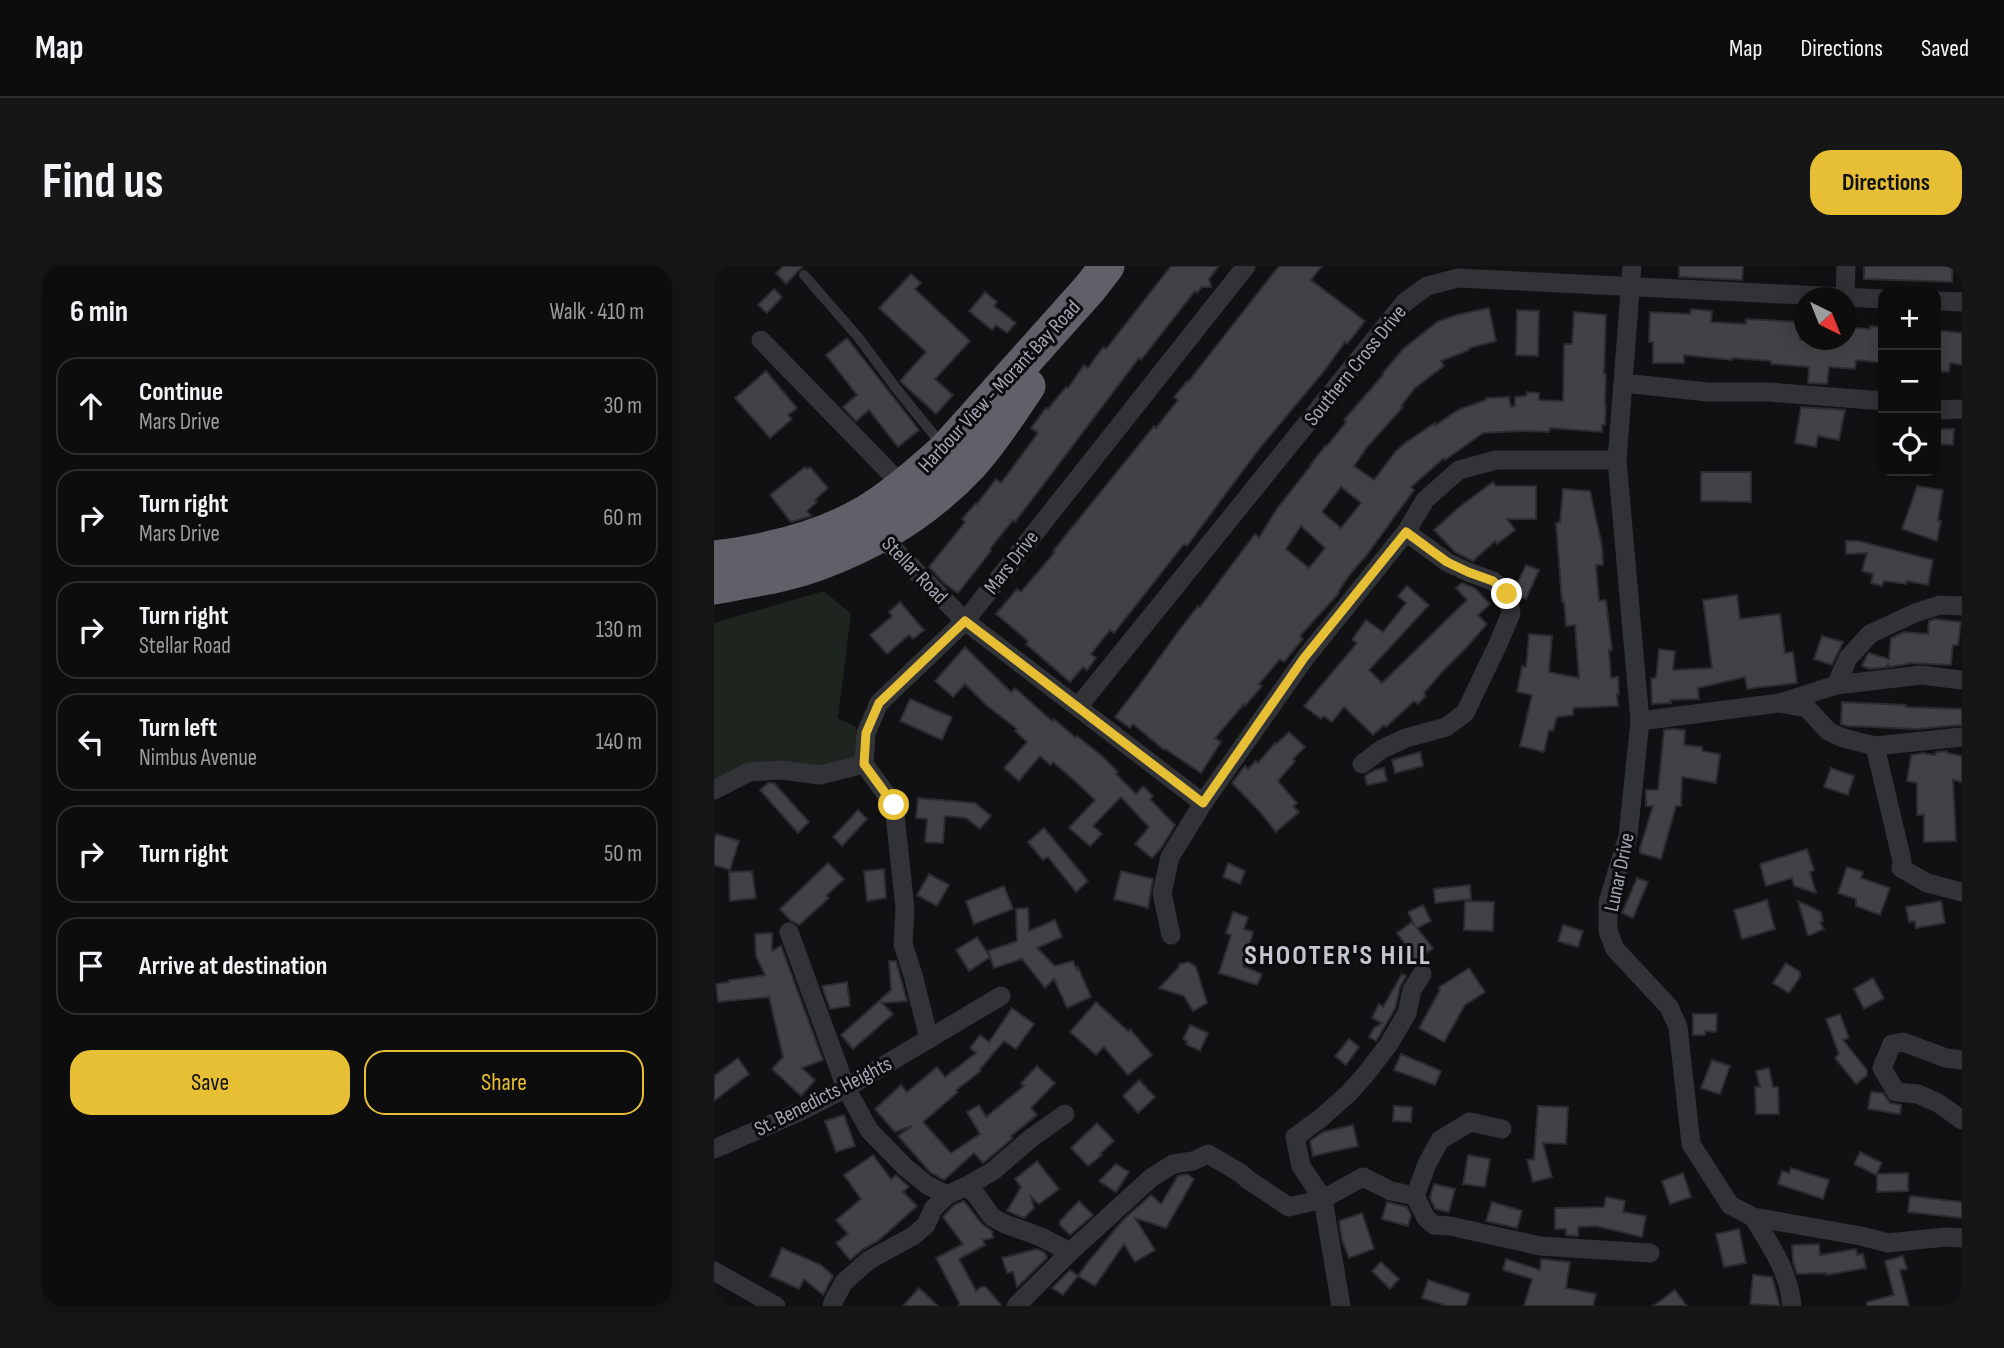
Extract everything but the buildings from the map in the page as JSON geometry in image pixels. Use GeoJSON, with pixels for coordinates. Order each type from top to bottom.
{"type":"FeatureCollection","features":[{"type":"Feature","properties":{"kind":"highway","name":"Harbour View - Morant Bay Road"},"geometry":{"type":"LineString","coordinates":[[714,587],[771,577],[823,562],[874,523],[902,485],[946,449],[1099,277]]}},
{"type":"Feature","properties":{"kind":"highway","name":"Harbour View - Morant Bay Road"},"geometry":{"type":"LineString","coordinates":[[714,558],[775,546],[848,522],[874,523],[912,515],[971,464],[994,436],[1099,277]]}},
{"type":"Feature","properties":{"kind":"street","name":"Mars Drive"},"geometry":{"type":"LineString","coordinates":[[864,764],[866,733],[879,703],[965,621],[1246,266]]}},
{"type":"Feature","properties":{"kind":"street"},"geometry":{"type":"LineString","coordinates":[[1845,287],[1846,266]]}},
{"type":"Feature","properties":{"kind":"street","name":"Southern Cross Drive"},"geometry":{"type":"LineString","coordinates":[[1079,707],[1404,303],[1427,286],[1458,278],[1631,276],[1794,292]]}},
{"type":"Feature","properties":{"kind":"street","name":"Lunar Drive"},"geometry":{"type":"LineString","coordinates":[[1631,276],[1617,460],[1640,721],[1628,836],[1608,902],[1608,931],[1615,950],[1669,1007],[1678,1027],[1691,1144],[1730,1205],[1753,1217],[1888,1243],[1945,1237],[1962,1238]]}},
{"type":"Feature","properties":{"kind":"street","name":"Southern Cross Drive"},"geometry":{"type":"LineString","coordinates":[[1857,298],[1878,299]]}},
{"type":"Feature","properties":{"kind":"street"},"geometry":{"type":"LineString","coordinates":[[1941,301],[1962,302]]}},
{"type":"Feature","properties":{"kind":"street"},"geometry":{"type":"LineString","coordinates":[[761,340],[902,485]]}},
{"type":"Feature","properties":{"kind":"street"},"geometry":{"type":"LineString","coordinates":[[1623,383],[1709,392],[1769,392],[1878,401]]}},
{"type":"Feature","properties":{"kind":"street"},"geometry":{"type":"LineString","coordinates":[[1941,410],[1962,409]]}},
{"type":"Feature","properties":{"kind":"street"},"geometry":{"type":"LineString","coordinates":[[1171,935],[1162,893],[1170,857],[1203,803],[1304,658],[1406,532],[1425,500],[1460,470],[1496,460],[1617,460]]}},
{"type":"Feature","properties":{"kind":"street","name":"Stellar Road"},"geometry":{"type":"LineString","coordinates":[[874,523],[965,621],[1203,803]]}},
{"type":"Feature","properties":{"kind":"street"},"geometry":{"type":"LineString","coordinates":[[1362,764],[1382,749],[1406,738],[1446,727],[1465,713],[1511,613],[1507,594],[1493,581],[1447,562],[1406,532]]}},
{"type":"Feature","properties":{"kind":"street"},"geometry":{"type":"LineString","coordinates":[[1836,685],[1848,658],[1870,634],[1940,605],[1962,606]]}},
{"type":"Feature","properties":{"kind":"street"},"geometry":{"type":"LineString","coordinates":[[1640,721],[1780,703],[1836,685],[1921,675],[1962,680]]}},
{"type":"Feature","properties":{"kind":"street"},"geometry":{"type":"LineString","coordinates":[[1780,703],[1807,708],[1828,732],[1875,746],[1962,737]]}},
{"type":"Feature","properties":{"kind":"street"},"geometry":{"type":"LineString","coordinates":[[1875,746],[1902,861],[1901,868],[1927,883],[1962,892]]}},
{"type":"Feature","properties":{"kind":"street"},"geometry":{"type":"LineString","coordinates":[[714,790],[749,772],[781,770],[820,775],[864,764],[894,805],[905,909],[903,944],[929,1039]]}},
{"type":"Feature","properties":{"kind":"street"},"geometry":{"type":"LineString","coordinates":[[789,932],[846,1088],[869,1130],[905,1167],[927,1185],[947,1195]]}},
{"type":"Feature","properties":{"kind":"street"},"geometry":{"type":"LineString","coordinates":[[1341,1306],[1323,1199],[1301,1166],[1295,1137],[1340,1102],[1365,1075],[1389,1044],[1407,1013],[1412,990],[1422,974]]}},
{"type":"Feature","properties":{"kind":"street","name":"St. Benedicts Heights"},"geometry":{"type":"LineString","coordinates":[[714,1149],[846,1088],[1001,996]]}},
{"type":"Feature","properties":{"kind":"street"},"geometry":{"type":"LineString","coordinates":[[1962,1060],[1947,1058],[1903,1042],[1892,1044],[1882,1068],[1896,1092],[1918,1094],[1938,1103],[1962,1120]]}},
{"type":"Feature","properties":{"kind":"street"},"geometry":{"type":"LineString","coordinates":[[832,1306],[844,1282],[869,1260],[913,1236],[926,1225],[933,1209],[947,1195],[993,1171],[1030,1139],[1065,1114]]}},
{"type":"Feature","properties":{"kind":"street"},"geometry":{"type":"LineString","coordinates":[[1502,1129],[1470,1122],[1440,1140],[1415,1196],[1426,1218],[1434,1225],[1450,1226],[1540,1246],[1650,1253]]}},
{"type":"Feature","properties":{"kind":"street"},"geometry":{"type":"LineString","coordinates":[[1016,1306],[1151,1178],[1172,1164],[1193,1161],[1208,1154],[1289,1207],[1323,1199],[1363,1177],[1391,1191],[1415,1196]]}},
{"type":"Feature","properties":{"kind":"street"},"geometry":{"type":"LineString","coordinates":[[967,1186],[992,1217],[1070,1252]]}},
{"type":"Feature","properties":{"kind":"street"},"geometry":{"type":"LineString","coordinates":[[1753,1217],[1784,1269],[1792,1306]]}},
{"type":"Feature","properties":{"kind":"street"},"geometry":{"type":"LineString","coordinates":[[714,1271],[776,1306]]}},
{"type":"Feature","properties":{"kind":"lane"},"geometry":{"type":"LineString","coordinates":[[804,275],[858,337],[946,449]]}},
{"type":"Feature","properties":{"kind":"shaded area"},"geometry":{"type":"Polygon","coordinates":[[[824,591],[851,614],[838,718],[856,727],[859,758],[819,769],[770,761],[751,765],[714,781],[714,623],[824,591]]]}},
{"type":"Feature","properties":{"kind":"district","name":"SHOOTER'S HILL"},"geometry":{"type":"Point","coordinates":[1338,954]}},
{"type":"Feature","properties":{"kind":"route"},"geometry":{"type":"LineString","coordinates":[[894,805],[864,764],[866,733],[879,703],[965,621],[1203,803],[1304,658],[1406,532],[1447,562],[1493,581],[1507,594]]}}]}
